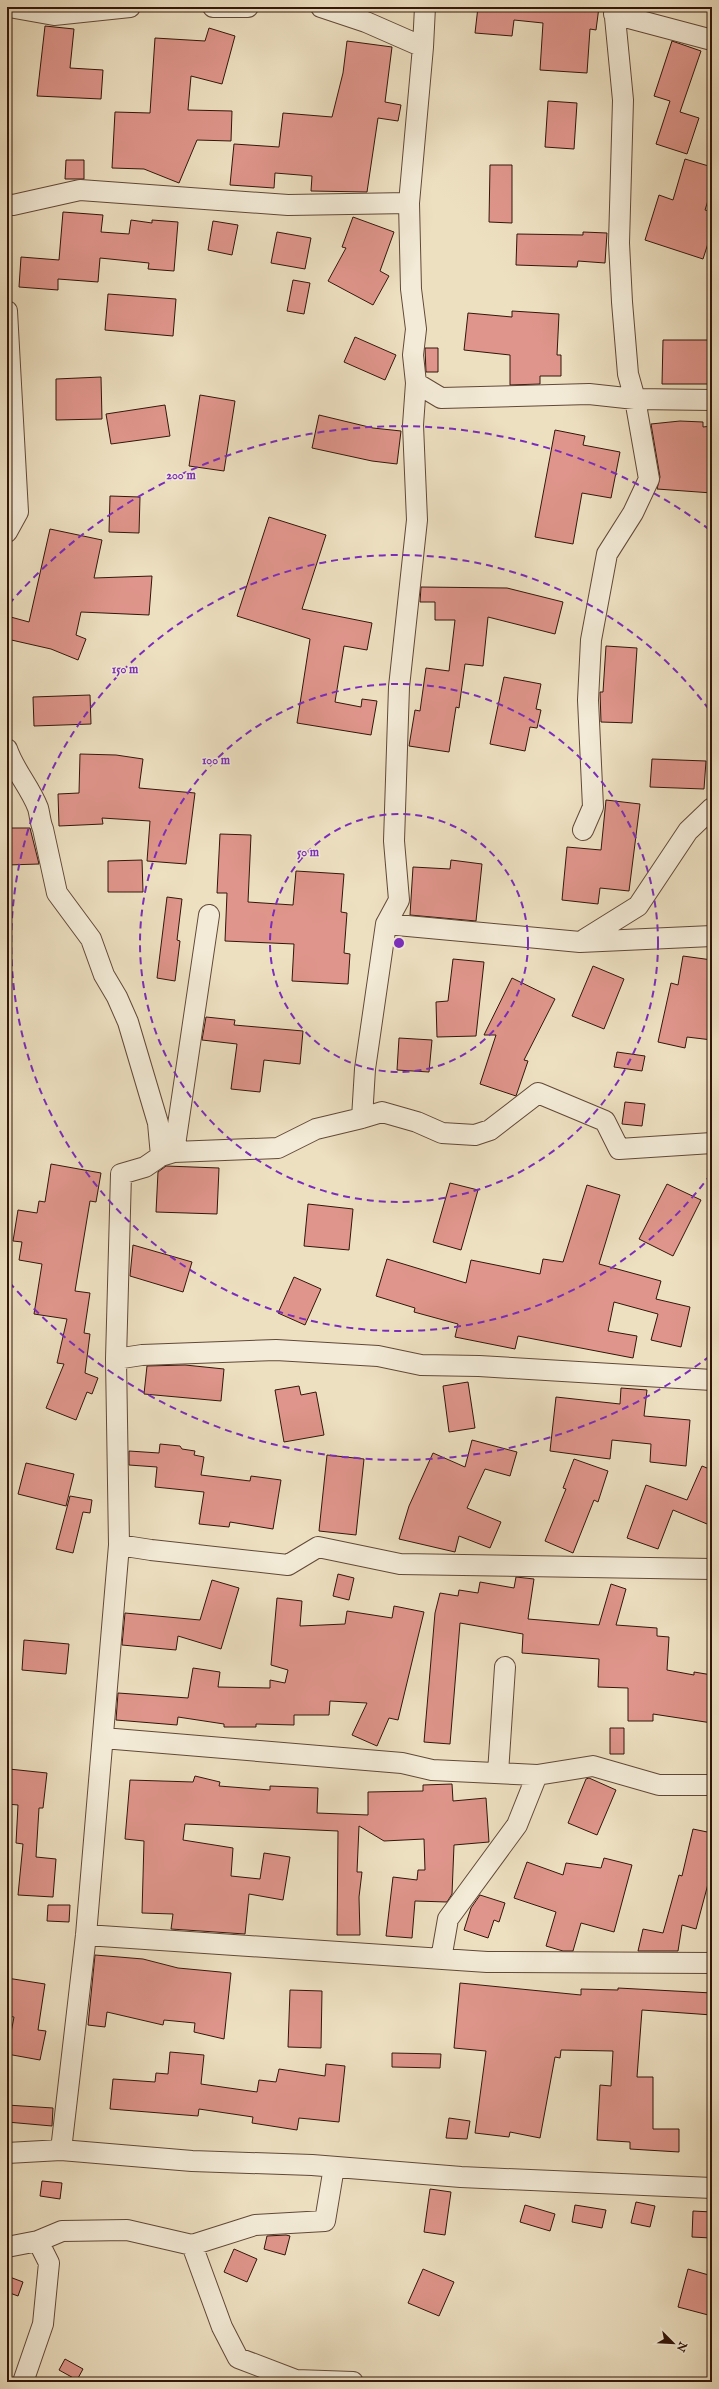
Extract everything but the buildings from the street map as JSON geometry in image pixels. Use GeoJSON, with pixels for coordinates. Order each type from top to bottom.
{"type":"FeatureCollection","features":[{"type":"Feature","properties":{"kind":"street"},"geometry":{"type":"LineString","coordinates":[[9,7],[54,15],[130,7]]}},
{"type":"Feature","properties":{"kind":"street"},"geometry":{"type":"LineString","coordinates":[[213,7],[248,7]]}},
{"type":"Feature","properties":{"kind":"street"},"geometry":{"type":"LineString","coordinates":[[321,7],[366,22],[423,47]]}},
{"type":"Feature","properties":{"kind":"street"},"geometry":{"type":"LineString","coordinates":[[362,1118],[365,1069],[386,924],[399,900],[394,841],[399,686],[417,520],[413,425],[416,383],[413,355],[416,329],[411,289],[410,203],[425,7]]}},
{"type":"Feature","properties":{"kind":"street"},"geometry":{"type":"LineString","coordinates":[[583,830],[593,808],[588,700],[590,640],[607,554],[633,513],[649,480],[635,399],[628,374],[622,302],[619,243],[623,100],[614,11],[712,40]]}},
{"type":"Feature","properties":{"kind":"street"},"geometry":{"type":"LineString","coordinates":[[7,204],[13,205],[80,190],[288,205],[410,203]]}},
{"type":"Feature","properties":{"kind":"street"},"geometry":{"type":"LineString","coordinates":[[7,311],[18,512],[7,532]]}},
{"type":"Feature","properties":{"kind":"street"},"geometry":{"type":"LineString","coordinates":[[416,383],[441,398],[589,394],[635,399],[712,400]]}},
{"type":"Feature","properties":{"kind":"street"},"geometry":{"type":"LineString","coordinates":[[413,425],[441,398]]}},
{"type":"Feature","properties":{"kind":"street"},"geometry":{"type":"LineString","coordinates":[[7,749],[10,760],[38,808],[39,820],[43,829],[57,893],[91,939],[104,975],[117,997],[128,1022],[167,1154]]}},
{"type":"Feature","properties":{"kind":"street"},"geometry":{"type":"LineString","coordinates":[[580,942],[638,906],[688,831],[712,808]]}},
{"type":"Feature","properties":{"kind":"street"},"geometry":{"type":"LineString","coordinates":[[167,1154],[209,915]]}},
{"type":"Feature","properties":{"kind":"street"},"geometry":{"type":"LineString","coordinates":[[386,924],[580,942],[712,936]]}},
{"type":"Feature","properties":{"kind":"street"},"geometry":{"type":"LineString","coordinates":[[62,2150],[86,1935],[119,1545],[116,1359],[121,1174],[145,1167],[167,1154],[278,1148],[316,1129],[382,1112],[417,1122],[442,1133],[475,1135],[490,1130],[538,1093],[605,1121],[619,1149],[712,1143]]}},
{"type":"Feature","properties":{"kind":"street"},"geometry":{"type":"LineString","coordinates":[[116,1359],[142,1355],[276,1350],[378,1356],[421,1365],[479,1366],[712,1380]]}},
{"type":"Feature","properties":{"kind":"street"},"geometry":{"type":"LineString","coordinates":[[119,1545],[151,1550],[288,1564],[318,1547],[400,1564],[712,1569]]}},
{"type":"Feature","properties":{"kind":"street"},"geometry":{"type":"LineString","coordinates":[[498,1774],[505,1667]]}},
{"type":"Feature","properties":{"kind":"street"},"geometry":{"type":"LineString","coordinates":[[103,1738],[402,1763],[432,1770],[498,1774],[537,1775],[593,1766],[659,1785],[712,1786]]}},
{"type":"Feature","properties":{"kind":"street"},"geometry":{"type":"LineString","coordinates":[[440,1959],[448,1919],[518,1825],[537,1775]]}},
{"type":"Feature","properties":{"kind":"street"},"geometry":{"type":"LineString","coordinates":[[86,1935],[487,1962],[712,1963]]}},
{"type":"Feature","properties":{"kind":"street"},"geometry":{"type":"LineString","coordinates":[[7,2153],[62,2150],[192,2161],[334,2167],[461,2177],[712,2188]]}},
{"type":"Feature","properties":{"kind":"street"},"geometry":{"type":"LineString","coordinates":[[7,2247],[38,2240],[62,2231],[127,2230],[192,2244],[255,2225],[325,2221],[334,2167]]}},
{"type":"Feature","properties":{"kind":"street"},"geometry":{"type":"LineString","coordinates":[[24,2382],[43,2324],[49,2263],[38,2240]]}},
{"type":"Feature","properties":{"kind":"street"},"geometry":{"type":"LineString","coordinates":[[192,2244],[222,2327],[238,2358],[296,2380],[353,2382]]}}]}
